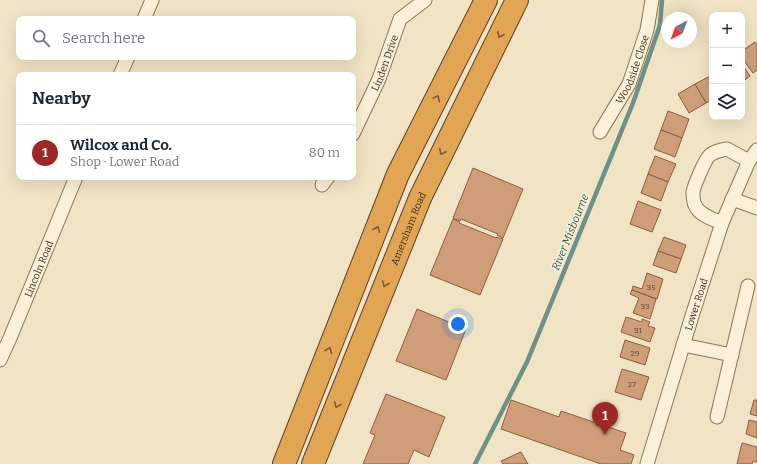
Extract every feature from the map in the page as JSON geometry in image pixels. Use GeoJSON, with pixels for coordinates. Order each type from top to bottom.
{"type":"FeatureCollection","features":[{"type":"Feature","properties":{"kind":"highway"},"geometry":{"type":"LineString","coordinates":[[284,464],[398,174],[486,0]]}},
{"type":"Feature","properties":{"kind":"highway","name":"Amersham Road"},"geometry":{"type":"LineString","coordinates":[[313,464],[420,198],[517,0]]}},
{"type":"Feature","properties":{"kind":"street"},"geometry":{"type":"LineString","coordinates":[[145,16],[152,0]]}},
{"type":"Feature","properties":{"kind":"street","name":"Linden Drive"},"geometry":{"type":"LineString","coordinates":[[356,128],[379,79],[400,19],[425,0]]}},
{"type":"Feature","properties":{"kind":"street","name":"Woodside Close"},"geometry":{"type":"LineString","coordinates":[[600,132],[630,84],[647,30],[652,0]]}},
{"type":"Feature","properties":{"kind":"street"},"geometry":{"type":"LineString","coordinates":[[121,72],[127,60]]}},
{"type":"Feature","properties":{"kind":"street"},"geometry":{"type":"LineString","coordinates":[[722,223],[699,211],[693,200],[693,190],[708,156],[714,152],[727,149],[749,161]]}},
{"type":"Feature","properties":{"kind":"street","name":"Lower Road"},"geometry":{"type":"LineString","coordinates":[[647,464],[722,223],[749,161],[757,150]]}},
{"type":"Feature","properties":{"kind":"street","name":"Lincoln Road"},"geometry":{"type":"LineString","coordinates":[[0,360],[75,180]]}},
{"type":"Feature","properties":{"kind":"street"},"geometry":{"type":"LineString","coordinates":[[732,199],[757,208]]}},
{"type":"Feature","properties":{"kind":"street"},"geometry":{"type":"LineString","coordinates":[[717,417],[748,286]]}},
{"type":"Feature","properties":{"kind":"street"},"geometry":{"type":"LineString","coordinates":[[683,345],[732,355]]}},
{"type":"Feature","properties":{"kind":"building"},"geometry":{"type":"Polygon","coordinates":[[[755,42],[757,45],[757,70],[753,73],[745,62],[745,49],[755,42]]]}},
{"type":"Feature","properties":{"kind":"building"},"geometry":{"type":"Polygon","coordinates":[[[745,68],[750,76],[745,80],[745,68]]]}},
{"type":"Feature","properties":{"kind":"building"},"geometry":{"type":"Polygon","coordinates":[[[709,77],[709,102],[706,103],[695,84],[709,77]]]}},
{"type":"Feature","properties":{"kind":"building"},"geometry":{"type":"Polygon","coordinates":[[[695,84],[706,103],[689,113],[678,94],[695,84]]]}},
{"type":"Feature","properties":{"kind":"building"},"geometry":{"type":"Polygon","coordinates":[[[668,111],[689,119],[682,138],[661,130],[668,111]]]}},
{"type":"Feature","properties":{"kind":"building"},"geometry":{"type":"Polygon","coordinates":[[[661,130],[682,138],[675,157],[654,149],[661,130]]]}},
{"type":"Feature","properties":{"kind":"building"},"geometry":{"type":"Polygon","coordinates":[[[655,156],[676,164],[668,182],[648,174],[655,156]]]}},
{"type":"Feature","properties":{"kind":"building"},"geometry":{"type":"Polygon","coordinates":[[[473,168],[523,189],[503,238],[497,235],[498,234],[461,219],[460,221],[453,218],[473,168]]]}},
{"type":"Feature","properties":{"kind":"building"},"geometry":{"type":"Polygon","coordinates":[[[648,174],[668,182],[661,201],[641,193],[648,174]]]}},
{"type":"Feature","properties":{"kind":"building"},"geometry":{"type":"Polygon","coordinates":[[[638,201],[661,210],[652,232],[630,224],[638,201]]]}},
{"type":"Feature","properties":{"kind":"building"},"geometry":{"type":"Polygon","coordinates":[[[453,219],[460,222],[459,223],[496,238],[503,239],[480,295],[430,275],[453,219]]]}},
{"type":"Feature","properties":{"kind":"building"},"geometry":{"type":"Polygon","coordinates":[[[664,237],[686,245],[681,259],[658,251],[664,237]]]}},
{"type":"Feature","properties":{"kind":"building"},"geometry":{"type":"Polygon","coordinates":[[[658,251],[681,259],[676,273],[653,265],[658,251]]]}},
{"type":"Feature","properties":{"kind":"building"},"geometry":{"type":"Polygon","coordinates":[[[647,273],[663,279],[657,299],[632,290],[633,286],[642,289],[647,273]]]}},
{"type":"Feature","properties":{"kind":"building"},"geometry":{"type":"Polygon","coordinates":[[[632,290],[656,299],[650,319],[633,313],[639,298],[630,294],[632,290]]]}},
{"type":"Feature","properties":{"kind":"building"},"geometry":{"type":"Polygon","coordinates":[[[417,309],[466,329],[446,380],[396,361],[417,309]]]}},
{"type":"Feature","properties":{"kind":"building"},"geometry":{"type":"Polygon","coordinates":[[[626,317],[642,322],[642,319],[650,322],[648,326],[655,328],[650,342],[621,332],[626,317]]]}},
{"type":"Feature","properties":{"kind":"building"},"geometry":{"type":"Polygon","coordinates":[[[625,340],[650,348],[645,365],[620,357],[625,340]]]}},
{"type":"Feature","properties":{"kind":"building"},"geometry":{"type":"Polygon","coordinates":[[[622,369],[649,377],[641,400],[615,392],[622,369]]]}},
{"type":"Feature","properties":{"kind":"building"},"geometry":{"type":"Polygon","coordinates":[[[386,394],[445,417],[429,457],[414,450],[408,464],[363,464],[375,435],[370,433],[386,394]]]}},
{"type":"Feature","properties":{"kind":"building"},"geometry":{"type":"Polygon","coordinates":[[[511,400],[559,417],[561,411],[626,433],[620,450],[634,455],[631,464],[601,464],[501,429],[511,400]]]}},
{"type":"Feature","properties":{"kind":"building"},"geometry":{"type":"Polygon","coordinates":[[[754,400],[757,400],[757,416],[750,414],[754,400]]]}},
{"type":"Feature","properties":{"kind":"building"},"geometry":{"type":"Polygon","coordinates":[[[749,420],[757,422],[757,438],[746,434],[749,420]]]}},
{"type":"Feature","properties":{"kind":"building"},"geometry":{"type":"Polygon","coordinates":[[[742,443],[757,447],[757,462],[753,461],[752,464],[737,464],[742,443]]]}},
{"type":"Feature","properties":{"kind":"building"},"geometry":{"type":"Polygon","coordinates":[[[521,452],[528,464],[503,464],[501,461],[521,452]]]}},
{"type":"Feature","properties":{"kind":"waterway","name":"River Misbourne"},"geometry":{"type":"LineString","coordinates":[[475,464],[527,362],[633,103],[660,25],[662,0]]}},
{"type":"Feature","properties":{"kind":"place","name":"Wilcox and Co."},"geometry":{"type":"Point","coordinates":[605,435]}}]}
